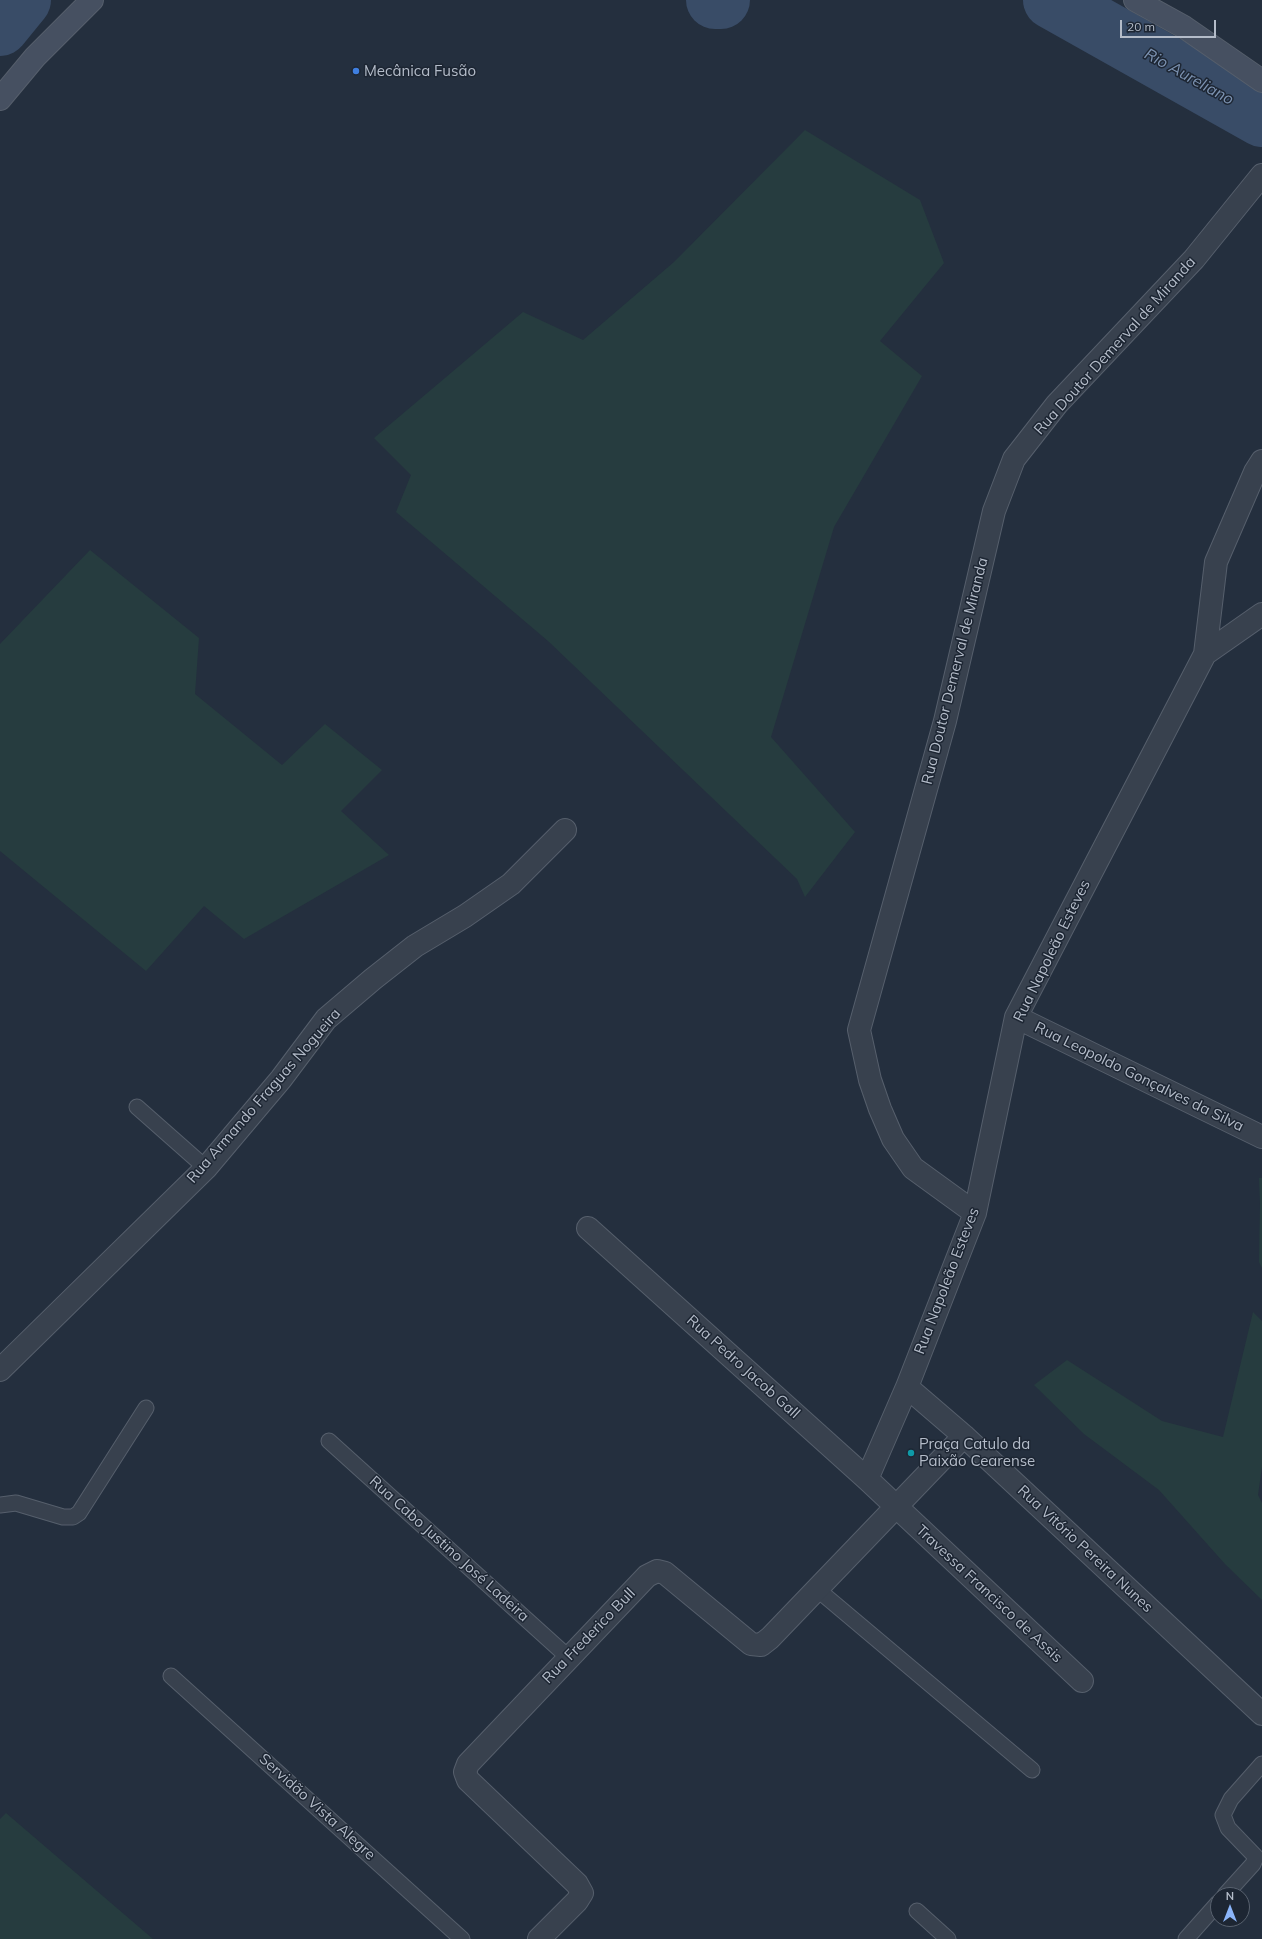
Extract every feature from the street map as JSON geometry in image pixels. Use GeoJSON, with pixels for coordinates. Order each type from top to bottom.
{"type":"FeatureCollection","features":[{"type":"Feature","properties":{"kind":"main road"},"geometry":{"type":"LineString","coordinates":[[0,99],[35,57],[92,0]]}},
{"type":"Feature","properties":{"kind":"main road"},"geometry":{"type":"LineString","coordinates":[[1136,0],[1184,28],[1262,81]]}},
{"type":"Feature","properties":{"kind":"street","name":"Rua Doutor Demerval de Miranda"},"geometry":{"type":"LineString","coordinates":[[974,1213],[913,1168],[893,1139],[880,1109],[870,1080],[859,1030],[945,721],[994,510],[1014,459],[1057,404],[1194,259],[1262,175]]}},
{"type":"Feature","properties":{"kind":"street","name":"Rua Napoleão Esteves"},"geometry":{"type":"LineString","coordinates":[[867,1479],[907,1387],[974,1213],[1016,1017],[1205,654],[1216,562],[1252,479],[1262,461]]}},
{"type":"Feature","properties":{"kind":"street"},"geometry":{"type":"LineString","coordinates":[[1205,654],[1262,614]]}},
{"type":"Feature","properties":{"kind":"street","name":"Rua Armando Fraguas Nogueira"},"geometry":{"type":"LineString","coordinates":[[0,1370],[206,1168],[281,1079],[326,1019],[372,979],[415,946],[465,916],[511,884],[565,830]]}},
{"type":"Feature","properties":{"kind":"street","name":"Rua Leopoldo Gonçalves da Silva"},"geometry":{"type":"LineString","coordinates":[[1016,1017],[1262,1137]]}},
{"type":"Feature","properties":{"kind":"street","name":"Rua Pedro Jacob Gall"},"geometry":{"type":"LineString","coordinates":[[588,1228],[867,1479],[896,1507]]}},
{"type":"Feature","properties":{"kind":"street","name":"Rua Vitório Pereira Nunes"},"geometry":{"type":"LineString","coordinates":[[907,1387],[964,1436],[1262,1714]]}},
{"type":"Feature","properties":{"kind":"street"},"geometry":{"type":"LineString","coordinates":[[896,1507],[964,1436]]}},
{"type":"Feature","properties":{"kind":"street","name":"Rua Frederico Bull"},"geometry":{"type":"LineString","coordinates":[[539,1939],[577,1902],[582,1893],[577,1884],[468,1780],[465,1772],[468,1764],[568,1657],[647,1576],[657,1571],[665,1573],[751,1644],[761,1645],[770,1638],[896,1507]]}},
{"type":"Feature","properties":{"kind":"street","name":"Travessa Francisco de Assis"},"geometry":{"type":"LineString","coordinates":[[896,1507],[1082,1680]]}},
{"type":"Feature","properties":{"kind":"lane"},"geometry":{"type":"LineString","coordinates":[[137,1107],[206,1168]]}},
{"type":"Feature","properties":{"kind":"lane"},"geometry":{"type":"LineString","coordinates":[[0,1505],[16,1503],[63,1517],[72,1517],[80,1513],[146,1408]]}},
{"type":"Feature","properties":{"kind":"lane","name":"Rua Cabo Justino José Ladeira"},"geometry":{"type":"LineString","coordinates":[[329,1441],[568,1657]]}},
{"type":"Feature","properties":{"kind":"lane"},"geometry":{"type":"LineString","coordinates":[[817,1589],[1032,1770]]}},
{"type":"Feature","properties":{"kind":"lane","name":"Servidão Vista Alegre"},"geometry":{"type":"LineString","coordinates":[[171,1676],[462,1939]]}},
{"type":"Feature","properties":{"kind":"lane"},"geometry":{"type":"LineString","coordinates":[[1232,1887],[1253,1864],[1256,1857],[1228,1828],[1224,1815],[1231,1799],[1262,1764]]}},
{"type":"Feature","properties":{"kind":"lane"},"geometry":{"type":"LineString","coordinates":[[917,1911],[948,1939]]}},
{"type":"Feature","properties":{"kind":"lane"},"geometry":{"type":"LineString","coordinates":[[1186,1939],[1210,1912]]}},
{"type":"Feature","properties":{"kind":"green space"},"geometry":{"type":"Polygon","coordinates":[[[805,130],[920,200],[944,263],[880,341],[922,376],[834,527],[771,737],[855,832],[805,897],[797,879],[548,641],[396,512],[411,475],[374,438],[523,312],[583,340],[674,262],[805,130]]]}},
{"type":"Feature","properties":{"kind":"green space"},"geometry":{"type":"Polygon","coordinates":[[[90,550],[199,638],[195,694],[282,765],[325,724],[382,770],[341,811],[389,855],[244,939],[204,906],[146,971],[0,851],[0,644],[90,550]]]}},
{"type":"Feature","properties":{"kind":"green space"},"geometry":{"type":"Polygon","coordinates":[[[1259,1178],[1262,1178],[1262,1268],[1259,1262],[1259,1178]]]}},
{"type":"Feature","properties":{"kind":"green space"},"geometry":{"type":"Polygon","coordinates":[[[1253,1312],[1262,1321],[1262,1467],[1258,1495],[1262,1503],[1262,1600],[1225,1564],[1159,1490],[1084,1434],[1034,1385],[1067,1360],[1162,1421],[1223,1437],[1253,1312]]]}},
{"type":"Feature","properties":{"kind":"green space"},"geometry":{"type":"Polygon","coordinates":[[[6,1813],[153,1939],[0,1939],[0,1819],[6,1813]]]}},
{"type":"Feature","properties":{"kind":"waterway"},"geometry":{"type":"LineString","coordinates":[[0,27],[22,0]]}},
{"type":"Feature","properties":{"kind":"waterway","name":"Rio Aureliano"},"geometry":{"type":"LineString","coordinates":[[715,0],[721,0]]}},
{"type":"Feature","properties":{"kind":"waterway","name":"Rio Aureliano"},"geometry":{"type":"LineString","coordinates":[[1052,0],[1262,118]]}},
{"type":"Feature","properties":{"kind":"place","name":"Mecânica Fusão"},"geometry":{"type":"Point","coordinates":[356,71]}},
{"type":"Feature","properties":{"kind":"place","name":"Praça Catulo da Paixão Cearense"},"geometry":{"type":"Point","coordinates":[911,1453]}}]}
